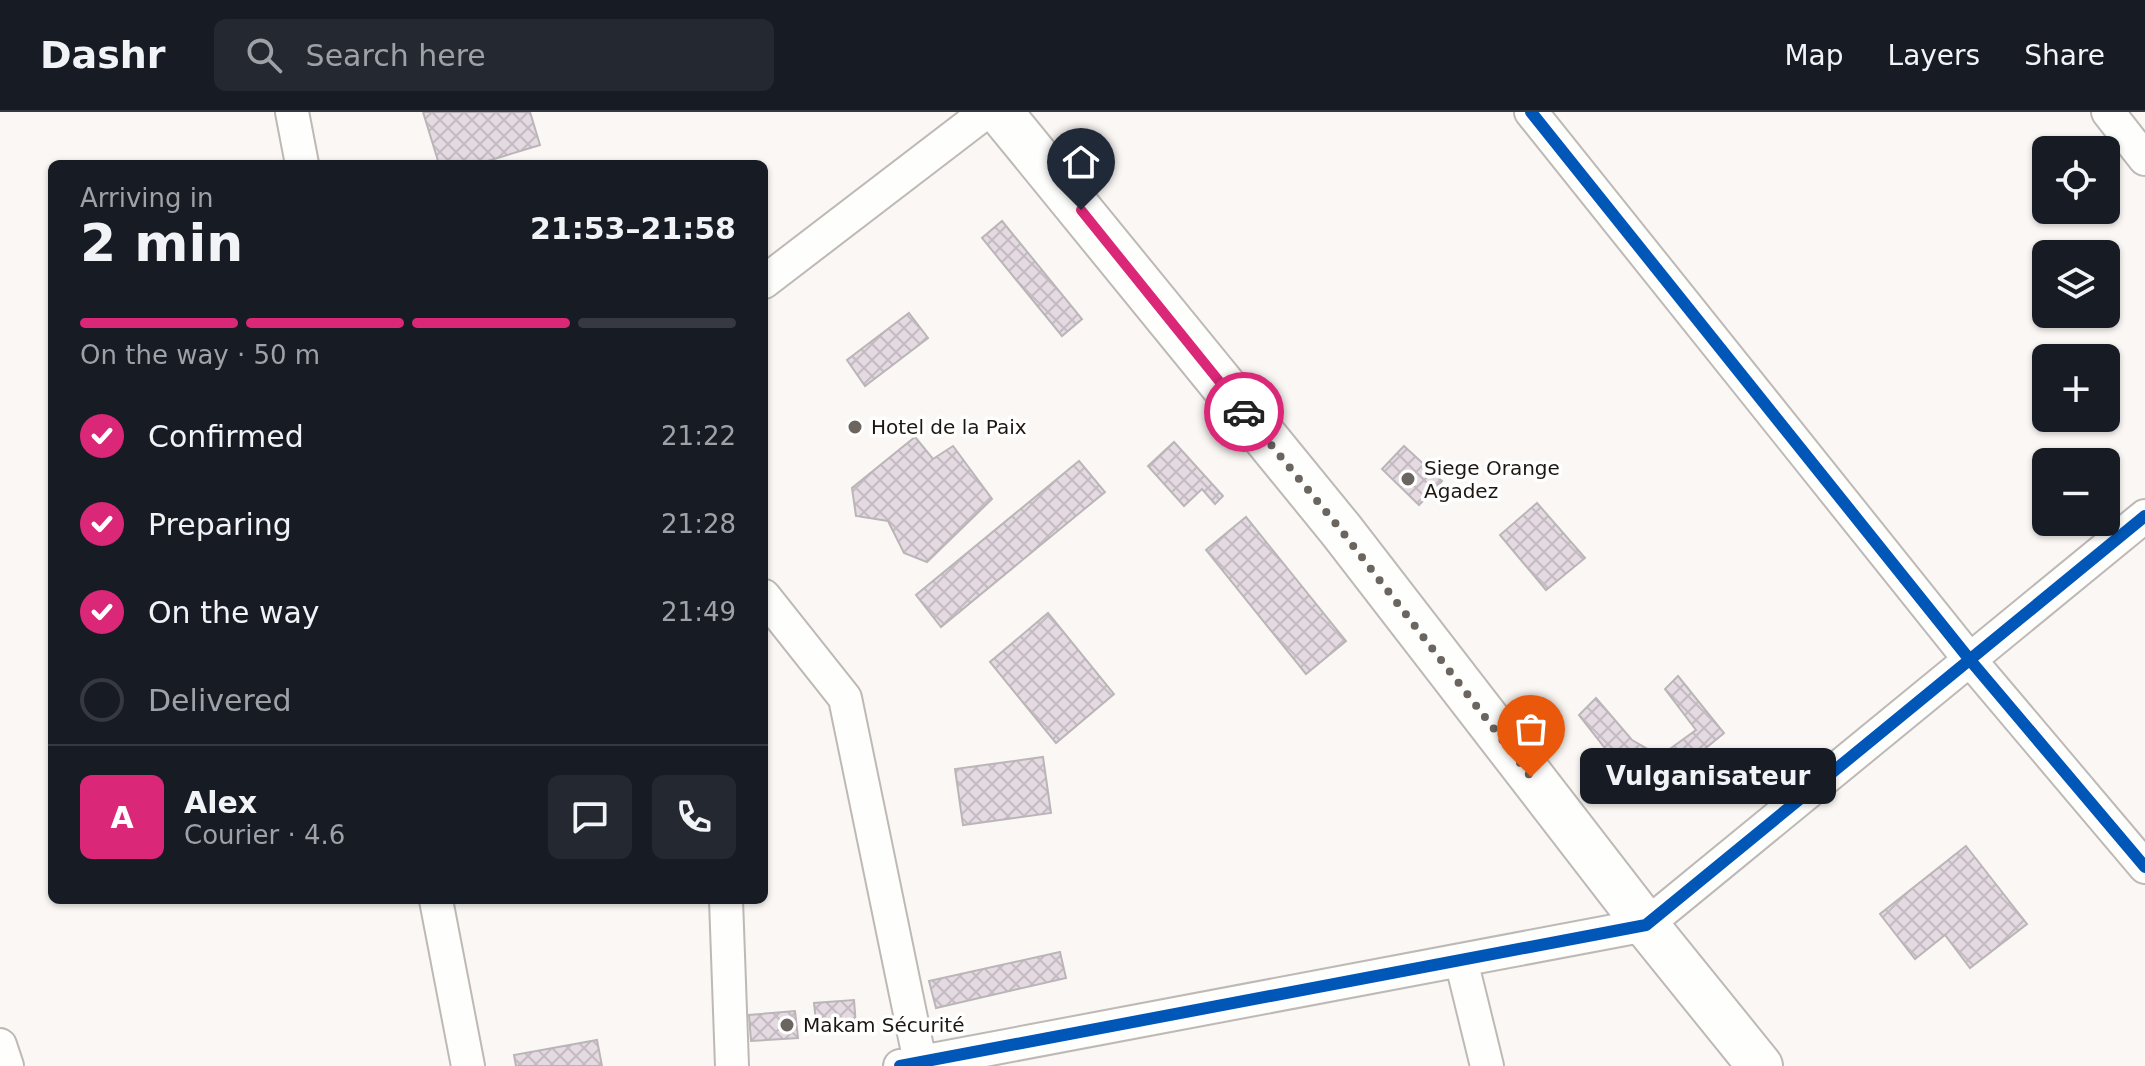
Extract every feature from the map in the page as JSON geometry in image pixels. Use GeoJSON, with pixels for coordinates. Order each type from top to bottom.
{"type":"FeatureCollection","features":[{"type":"Feature","properties":{"kind":"main road"},"geometry":{"type":"LineString","coordinates":[[1000,112],[1341,530],[1646,925],[1760,1066]]}},
{"type":"Feature","properties":{"kind":"street"},"geometry":{"type":"LineString","coordinates":[[292,112],[301,160]]}},
{"type":"Feature","properties":{"kind":"street"},"geometry":{"type":"LineString","coordinates":[[768,279],[986,112]]}},
{"type":"Feature","properties":{"kind":"street"},"geometry":{"type":"LineString","coordinates":[[1531,112],[1970,660],[2145,867]]}},
{"type":"Feature","properties":{"kind":"street"},"geometry":{"type":"LineString","coordinates":[[2108,112],[2145,159]]}},
{"type":"Feature","properties":{"kind":"street"},"geometry":{"type":"LineString","coordinates":[[768,601],[845,698],[910,1064],[994,1057],[1461,960],[1646,925],[2145,516]]}},
{"type":"Feature","properties":{"kind":"street"},"geometry":{"type":"LineString","coordinates":[[437,904],[468,1066]]}},
{"type":"Feature","properties":{"kind":"street"},"geometry":{"type":"LineString","coordinates":[[726,904],[732,1066]]}},
{"type":"Feature","properties":{"kind":"street"},"geometry":{"type":"LineString","coordinates":[[1461,960],[1487,1066]]}},
{"type":"Feature","properties":{"kind":"street"},"geometry":{"type":"LineString","coordinates":[[0,1045],[7,1066]]}},
{"type":"Feature","properties":{"kind":"building"},"geometry":{"type":"Polygon","coordinates":[[[423,112],[530,112],[540,145],[491,160],[438,160],[423,112]]]}},
{"type":"Feature","properties":{"kind":"building"},"geometry":{"type":"Polygon","coordinates":[[[1002,221],[1082,319],[1062,336],[982,238],[1002,221]]]}},
{"type":"Feature","properties":{"kind":"building"},"geometry":{"type":"Polygon","coordinates":[[[909,313],[928,338],[865,386],[847,360],[909,313]]]}},
{"type":"Feature","properties":{"kind":"building"},"geometry":{"type":"Polygon","coordinates":[[[915,437],[933,459],[953,446],[992,499],[927,562],[904,553],[888,521],[856,516],[852,488],[915,437]]]}},
{"type":"Feature","properties":{"kind":"building"},"geometry":{"type":"Polygon","coordinates":[[[1174,442],[1223,496],[1215,504],[1202,489],[1184,506],[1148,466],[1174,442]]]}},
{"type":"Feature","properties":{"kind":"building"},"geometry":{"type":"Polygon","coordinates":[[[1404,446],[1442,481],[1419,505],[1382,469],[1404,446]]]}},
{"type":"Feature","properties":{"kind":"building"},"geometry":{"type":"Polygon","coordinates":[[[1079,461],[1105,492],[941,627],[916,595],[1079,461]]]}},
{"type":"Feature","properties":{"kind":"building"},"geometry":{"type":"Polygon","coordinates":[[[1537,503],[1585,558],[1546,590],[1500,535],[1537,503]]]}},
{"type":"Feature","properties":{"kind":"building"},"geometry":{"type":"Polygon","coordinates":[[[1246,517],[1346,641],[1306,674],[1206,550],[1246,517]]]}},
{"type":"Feature","properties":{"kind":"building"},"geometry":{"type":"Polygon","coordinates":[[[1048,613],[1114,694],[1056,743],[990,662],[1048,613]]]}},
{"type":"Feature","properties":{"kind":"building"},"geometry":{"type":"Polygon","coordinates":[[[1678,676],[1724,733],[1672,776],[1622,770],[1579,715],[1596,698],[1632,740],[1660,756],[1696,730],[1665,689],[1678,676]]]}},
{"type":"Feature","properties":{"kind":"building"},"geometry":{"type":"Polygon","coordinates":[[[1043,757],[1051,813],[963,825],[955,769],[1043,757]]]}},
{"type":"Feature","properties":{"kind":"building"},"geometry":{"type":"Polygon","coordinates":[[[1966,846],[2027,924],[1970,968],[1945,935],[1915,959],[1880,914],[1966,846]]]}},
{"type":"Feature","properties":{"kind":"building"},"geometry":{"type":"Polygon","coordinates":[[[1060,952],[1066,978],[936,1008],[929,981],[1060,952]]]}},
{"type":"Feature","properties":{"kind":"building"},"geometry":{"type":"Polygon","coordinates":[[[854,1000],[856,1026],[817,1030],[814,1003],[854,1000]]]}},
{"type":"Feature","properties":{"kind":"building"},"geometry":{"type":"Polygon","coordinates":[[[795,1011],[798,1038],[751,1041],[749,1015],[795,1011]]]}},
{"type":"Feature","properties":{"kind":"building"},"geometry":{"type":"Polygon","coordinates":[[[597,1040],[602,1066],[516,1066],[514,1055],[597,1040]]]}},
{"type":"Feature","properties":{"kind":"cycle path"},"geometry":{"type":"LineString","coordinates":[[1531,112],[1970,660],[2145,867]]}},
{"type":"Feature","properties":{"kind":"cycle path"},"geometry":{"type":"LineString","coordinates":[[900,1066],[1646,925],[2145,516]]}},
{"type":"Feature","properties":{"kind":"way so far"},"geometry":{"type":"LineString","coordinates":[[1244,412],[1341,530],[1531,777]]}},
{"type":"Feature","properties":{"kind":"place","name":"Hotel de la Paix"},"geometry":{"type":"Point","coordinates":[855,427]}},
{"type":"Feature","properties":{"kind":"place","name":"Siege Orange Agadez"},"geometry":{"type":"Point","coordinates":[1408,479]}},
{"type":"Feature","properties":{"kind":"place","name":"Vulganisateur"},"geometry":{"type":"Point","coordinates":[1531,777]}},
{"type":"Feature","properties":{"kind":"place","name":"Makam Sécurité"},"geometry":{"type":"Point","coordinates":[787,1025]}},
{"type":"Feature","properties":{"kind":"route"},"geometry":{"type":"LineString","coordinates":[[1081,210],[1244,412]]}}]}
